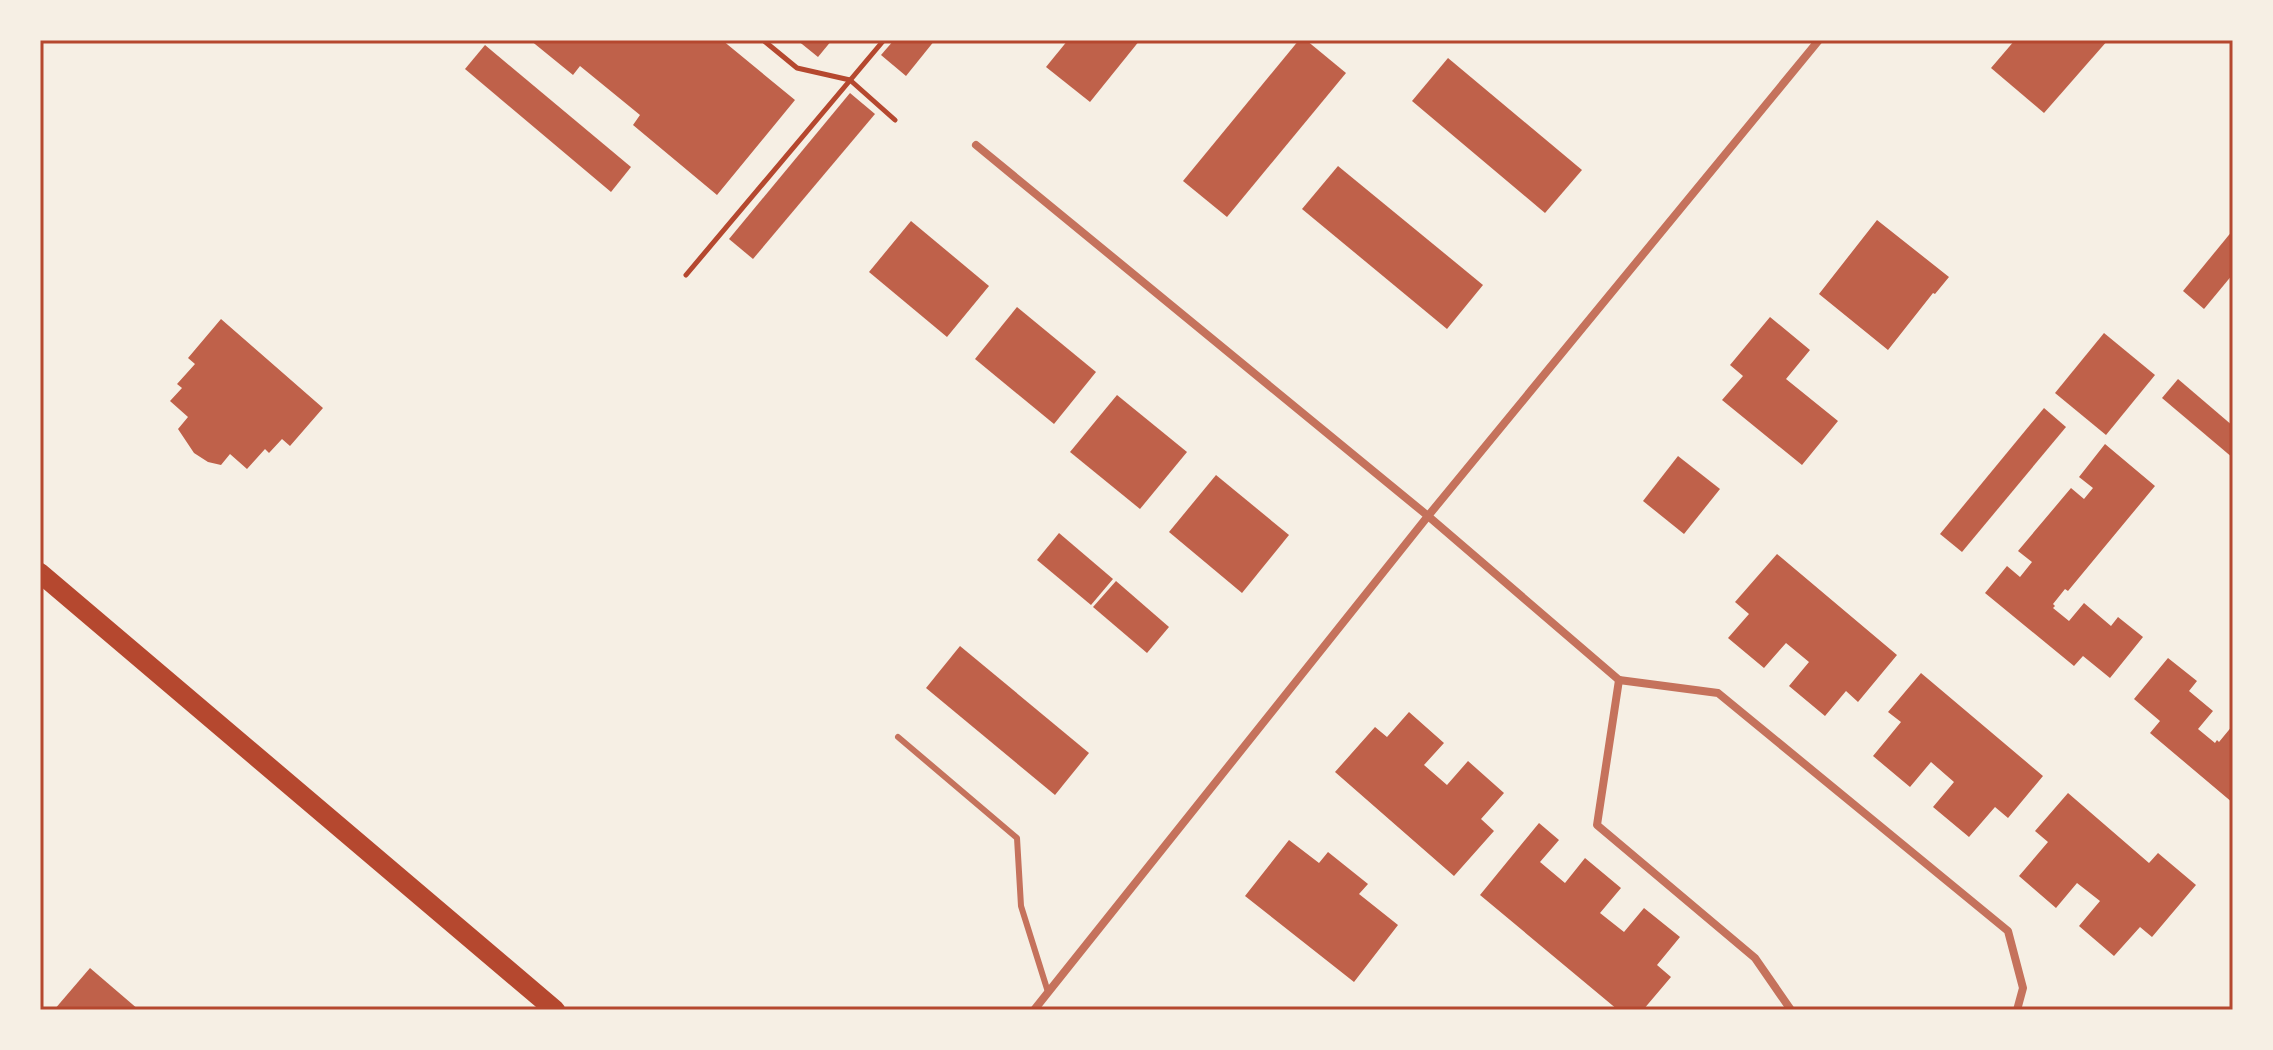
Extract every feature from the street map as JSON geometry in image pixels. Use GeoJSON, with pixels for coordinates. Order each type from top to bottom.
{"type":"FeatureCollection","features":[{"type":"Feature","properties":{"kind":"main road"},"geometry":{"type":"LineString","coordinates":[[40,573],[555,1010]]}},
{"type":"Feature","properties":{"kind":"street"},"geometry":{"type":"LineString","coordinates":[[1034,1010],[1428,516],[1819,40]]}},
{"type":"Feature","properties":{"kind":"street"},"geometry":{"type":"LineString","coordinates":[[976,145],[1428,516],[1619,680],[1718,693],[2008,931],[2023,988],[2017,1010]]}},
{"type":"Feature","properties":{"kind":"street"},"geometry":{"type":"LineString","coordinates":[[1619,680],[1597,825],[1755,958],[1791,1010]]}},
{"type":"Feature","properties":{"kind":"lane"},"geometry":{"type":"LineString","coordinates":[[898,737],[1017,838],[1021,906],[1048,992]]}},
{"type":"Feature","properties":{"kind":"path"},"geometry":{"type":"LineString","coordinates":[[763,40],[797,68],[850,80],[895,120]]}},
{"type":"Feature","properties":{"kind":"path"},"geometry":{"type":"LineString","coordinates":[[686,275],[884,40]]}},
{"type":"Feature","properties":{"kind":"building"},"geometry":{"type":"Polygon","coordinates":[[[530,40],[698,40],[701,43],[704,40],[722,40],[795,100],[717,195],[633,125],[640,115],[580,66],[573,75],[530,40]]]}},
{"type":"Feature","properties":{"kind":"building"},"geometry":{"type":"Polygon","coordinates":[[[797,40],[832,40],[818,57],[797,40]]]}},
{"type":"Feature","properties":{"kind":"building"},"geometry":{"type":"Polygon","coordinates":[[[894,40],[935,40],[906,76],[881,55],[894,40]]]}},
{"type":"Feature","properties":{"kind":"building"},"geometry":{"type":"Polygon","coordinates":[[[1068,40],[1140,40],[1090,102],[1046,67],[1068,40]]]}},
{"type":"Feature","properties":{"kind":"building"},"geometry":{"type":"Polygon","coordinates":[[[1299,40],[1306,40],[1346,73],[1227,217],[1183,181],[1299,40]]]}},
{"type":"Feature","properties":{"kind":"building"},"geometry":{"type":"Polygon","coordinates":[[[2015,40],[2108,40],[2044,113],[1991,68],[2015,40]]]}},
{"type":"Feature","properties":{"kind":"building"},"geometry":{"type":"Polygon","coordinates":[[[485,45],[631,167],[611,192],[465,69],[485,45]]]}},
{"type":"Feature","properties":{"kind":"building"},"geometry":{"type":"Polygon","coordinates":[[[1448,58],[1582,170],[1545,213],[1412,101],[1448,58]]]}},
{"type":"Feature","properties":{"kind":"building"},"geometry":{"type":"Polygon","coordinates":[[[850,93],[875,114],[753,259],[729,239],[850,93]]]}},
{"type":"Feature","properties":{"kind":"building"},"geometry":{"type":"Polygon","coordinates":[[[1338,166],[1483,285],[1447,329],[1302,209],[1338,166]]]}},
{"type":"Feature","properties":{"kind":"building"},"geometry":{"type":"Polygon","coordinates":[[[1877,220],[1949,277],[1888,350],[1819,294],[1877,220]]]}},
{"type":"Feature","properties":{"kind":"building"},"geometry":{"type":"Polygon","coordinates":[[[911,221],[989,286],[947,337],[869,272],[911,221]]]}},
{"type":"Feature","properties":{"kind":"building"},"geometry":{"type":"Polygon","coordinates":[[[2233,230],[2233,274],[2204,309],[2183,291],[2233,230]]]}},
{"type":"Feature","properties":{"kind":"building"},"geometry":{"type":"Polygon","coordinates":[[[1017,307],[1096,372],[1054,424],[975,359],[1017,307]]]}},
{"type":"Feature","properties":{"kind":"building"},"geometry":{"type":"Polygon","coordinates":[[[1770,317],[1810,350],[1786,379],[1838,421],[1802,465],[1722,400],[1743,376],[1730,365],[1770,317]]]}},
{"type":"Feature","properties":{"kind":"building"},"geometry":{"type":"Polygon","coordinates":[[[221,319],[323,408],[290,446],[282,439],[269,453],[265,449],[247,469],[230,454],[221,465],[208,462],[194,453],[178,429],[188,417],[170,401],[182,388],[177,384],[195,364],[188,358],[221,319]]]}},
{"type":"Feature","properties":{"kind":"building"},"geometry":{"type":"Polygon","coordinates":[[[2104,333],[2155,375],[2106,435],[2055,393],[2104,333]]]}},
{"type":"Feature","properties":{"kind":"building"},"geometry":{"type":"Polygon","coordinates":[[[2178,379],[2233,426],[2233,458],[2162,398],[2178,379]]]}},
{"type":"Feature","properties":{"kind":"building"},"geometry":{"type":"Polygon","coordinates":[[[1117,395],[1187,452],[1140,509],[1070,452],[1117,395]]]}},
{"type":"Feature","properties":{"kind":"building"},"geometry":{"type":"Polygon","coordinates":[[[2044,408],[2066,427],[1962,552],[1940,534],[2044,408]]]}},
{"type":"Feature","properties":{"kind":"building"},"geometry":{"type":"Polygon","coordinates":[[[2105,444],[2155,486],[2068,591],[2065,589],[2053,608],[2069,621],[2084,603],[2111,626],[2118,617],[2143,637],[2110,678],[2083,656],[2074,666],[1985,593],[2007,566],[2020,577],[2032,562],[2018,551],[2071,488],[2084,499],[2093,488],[2079,477],[2105,444]]]}},
{"type":"Feature","properties":{"kind":"building"},"geometry":{"type":"Polygon","coordinates":[[[1678,456],[1720,489],[1684,534],[1643,501],[1678,456]]]}},
{"type":"Feature","properties":{"kind":"building"},"geometry":{"type":"Polygon","coordinates":[[[1216,475],[1289,535],[1242,593],[1169,532],[1216,475]]]}},
{"type":"Feature","properties":{"kind":"building"},"geometry":{"type":"Polygon","coordinates":[[[1059,533],[1113,579],[1091,605],[1037,560],[1059,533]]]}},
{"type":"Feature","properties":{"kind":"building"},"geometry":{"type":"Polygon","coordinates":[[[1777,554],[1897,655],[1858,702],[1846,691],[1825,716],[1789,686],[1809,662],[1786,643],[1764,668],[1728,638],[1749,614],[1735,602],[1777,554]]]}},
{"type":"Feature","properties":{"kind":"building"},"geometry":{"type":"Polygon","coordinates":[[[1116,581],[1169,627],[1147,653],[1093,607],[1116,581]]]}},
{"type":"Feature","properties":{"kind":"building"},"geometry":{"type":"Polygon","coordinates":[[[960,646],[1089,753],[1055,795],[926,688],[960,646]]]}},
{"type":"Feature","properties":{"kind":"building"},"geometry":{"type":"Polygon","coordinates":[[[2168,658],[2197,681],[2189,691],[2213,711],[2198,729],[2215,743],[2233,725],[2233,803],[2150,733],[2160,721],[2134,699],[2168,658]]]}},
{"type":"Feature","properties":{"kind":"building"},"geometry":{"type":"Polygon","coordinates":[[[1921,673],[2043,776],[2008,818],[1995,807],[1969,837],[1933,807],[1954,782],[1931,762],[1910,787],[1873,756],[1901,722],[1888,712],[1921,673]]]}},
{"type":"Feature","properties":{"kind":"building"},"geometry":{"type":"Polygon","coordinates":[[[1409,712],[1444,743],[1424,765],[1447,785],[1468,761],[1504,793],[1481,819],[1494,831],[1454,876],[1335,772],[1375,727],[1387,737],[1409,712]]]}},
{"type":"Feature","properties":{"kind":"building"},"geometry":{"type":"Polygon","coordinates":[[[2068,793],[2149,863],[2158,853],[2196,885],[2152,937],[2140,927],[2114,956],[2079,926],[2100,901],[2077,883],[2056,908],[2019,876],[2048,842],[2035,831],[2068,793]]]}},
{"type":"Feature","properties":{"kind":"building"},"geometry":{"type":"Polygon","coordinates":[[[1539,823],[1559,840],[1540,862],[1565,883],[1585,858],[1621,888],[1600,913],[1624,932],[1644,908],[1680,937],[1657,965],[1671,977],[1643,1010],[1618,1010],[1480,895],[1539,823]]]}},
{"type":"Feature","properties":{"kind":"building"},"geometry":{"type":"Polygon","coordinates":[[[1289,840],[1319,863],[1328,852],[1368,884],[1359,894],[1398,925],[1354,982],[1245,896],[1289,840]]]}},
{"type":"Feature","properties":{"kind":"building"},"geometry":{"type":"Polygon","coordinates":[[[90,968],[139,1010],[54,1010],[90,968]]]}}]}
